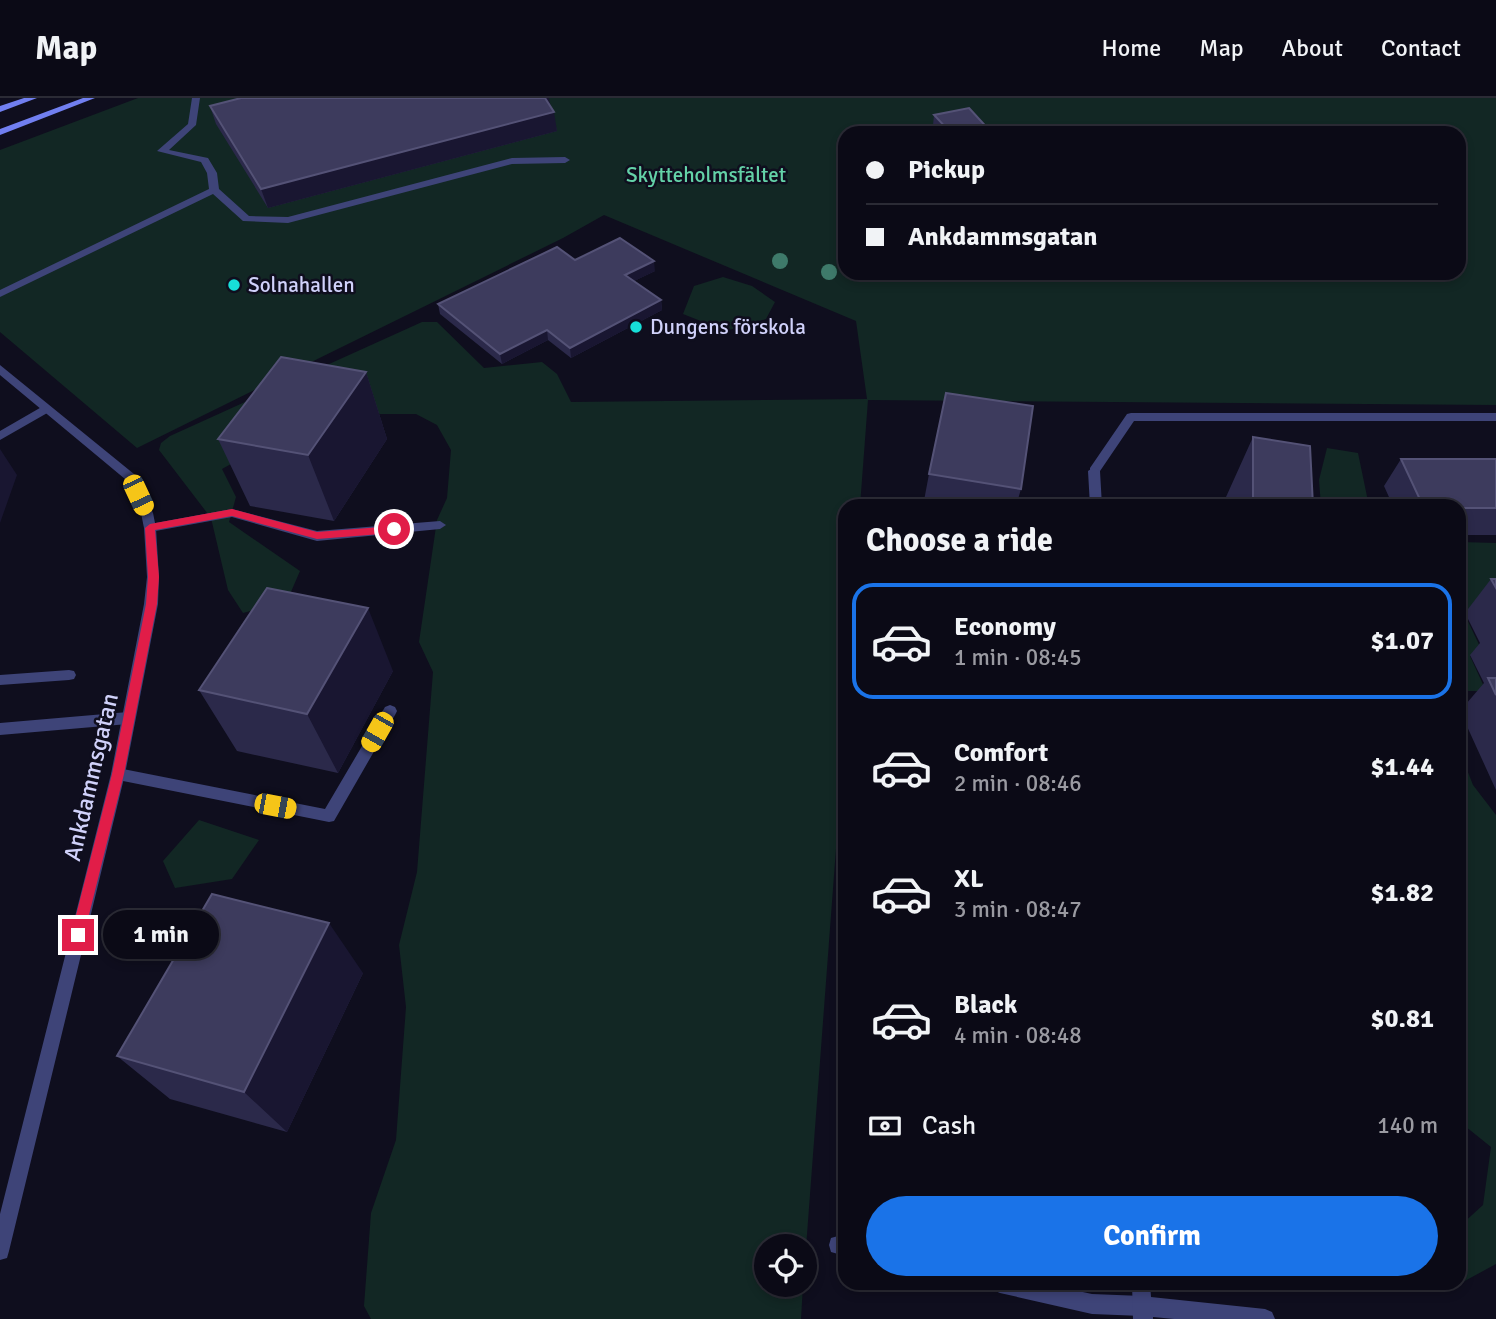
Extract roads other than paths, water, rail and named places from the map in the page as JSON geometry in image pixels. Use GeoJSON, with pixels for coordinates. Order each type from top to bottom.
{"type":"FeatureCollection","features":[{"type":"Feature","properties":{"kind":"main road"},"geometry":{"type":"LineString","coordinates":[[0,109],[33,98]]}},
{"type":"Feature","properties":{"kind":"main road"},"geometry":{"type":"LineString","coordinates":[[0,132],[91,98]]}},
{"type":"Feature","properties":{"kind":"street"},"geometry":{"type":"LineString","coordinates":[[196,98],[192,125],[162,151],[205,160],[212,173],[214,190],[246,219],[288,220],[512,161],[565,160]]}},
{"type":"Feature","properties":{"kind":"street"},"geometry":{"type":"LineString","coordinates":[[0,294],[214,190]]}},
{"type":"Feature","properties":{"kind":"street","name":"Ankdammsgatan"},"geometry":{"type":"LineString","coordinates":[[0,369],[130,477],[147,513],[153,577],[151,604],[118,774],[3,1219],[0,1251]]}},
{"type":"Feature","properties":{"kind":"street"},"geometry":{"type":"LineString","coordinates":[[0,436],[46,409]]}},
{"type":"Feature","properties":{"kind":"street"},"geometry":{"type":"LineString","coordinates":[[1096,499],[1094,471],[1131,416],[1496,417]]}},
{"type":"Feature","properties":{"kind":"street"},"geometry":{"type":"LineString","coordinates":[[150,528],[232,513],[317,536],[440,525]]}},
{"type":"Feature","properties":{"kind":"street"},"geometry":{"type":"LineString","coordinates":[[0,680],[69,674]]}},
{"type":"Feature","properties":{"kind":"street"},"geometry":{"type":"LineString","coordinates":[[118,774],[329,816],[390,711]]}},
{"type":"Feature","properties":{"kind":"street"},"geometry":{"type":"LineString","coordinates":[[0,729],[128,718]]}},
{"type":"Feature","properties":{"kind":"street"},"geometry":{"type":"LineString","coordinates":[[1031,1290],[1143,1312],[1265,1319]]}},
{"type":"Feature","properties":{"kind":"street"},"geometry":{"type":"LineString","coordinates":[[1141,1290],[1143,1312]]}},
{"type":"Feature","properties":{"kind":"place","name":"Solnahallen"},"geometry":{"type":"Point","coordinates":[234,285]}},
{"type":"Feature","properties":{"kind":"place","name":"Dungens förskola"},"geometry":{"type":"Point","coordinates":[636,327]}},
{"type":"Feature","properties":{"kind":"park label","name":"Skytteholmsfältet"},"geometry":{"type":"Point","coordinates":[706,175]}}]}
